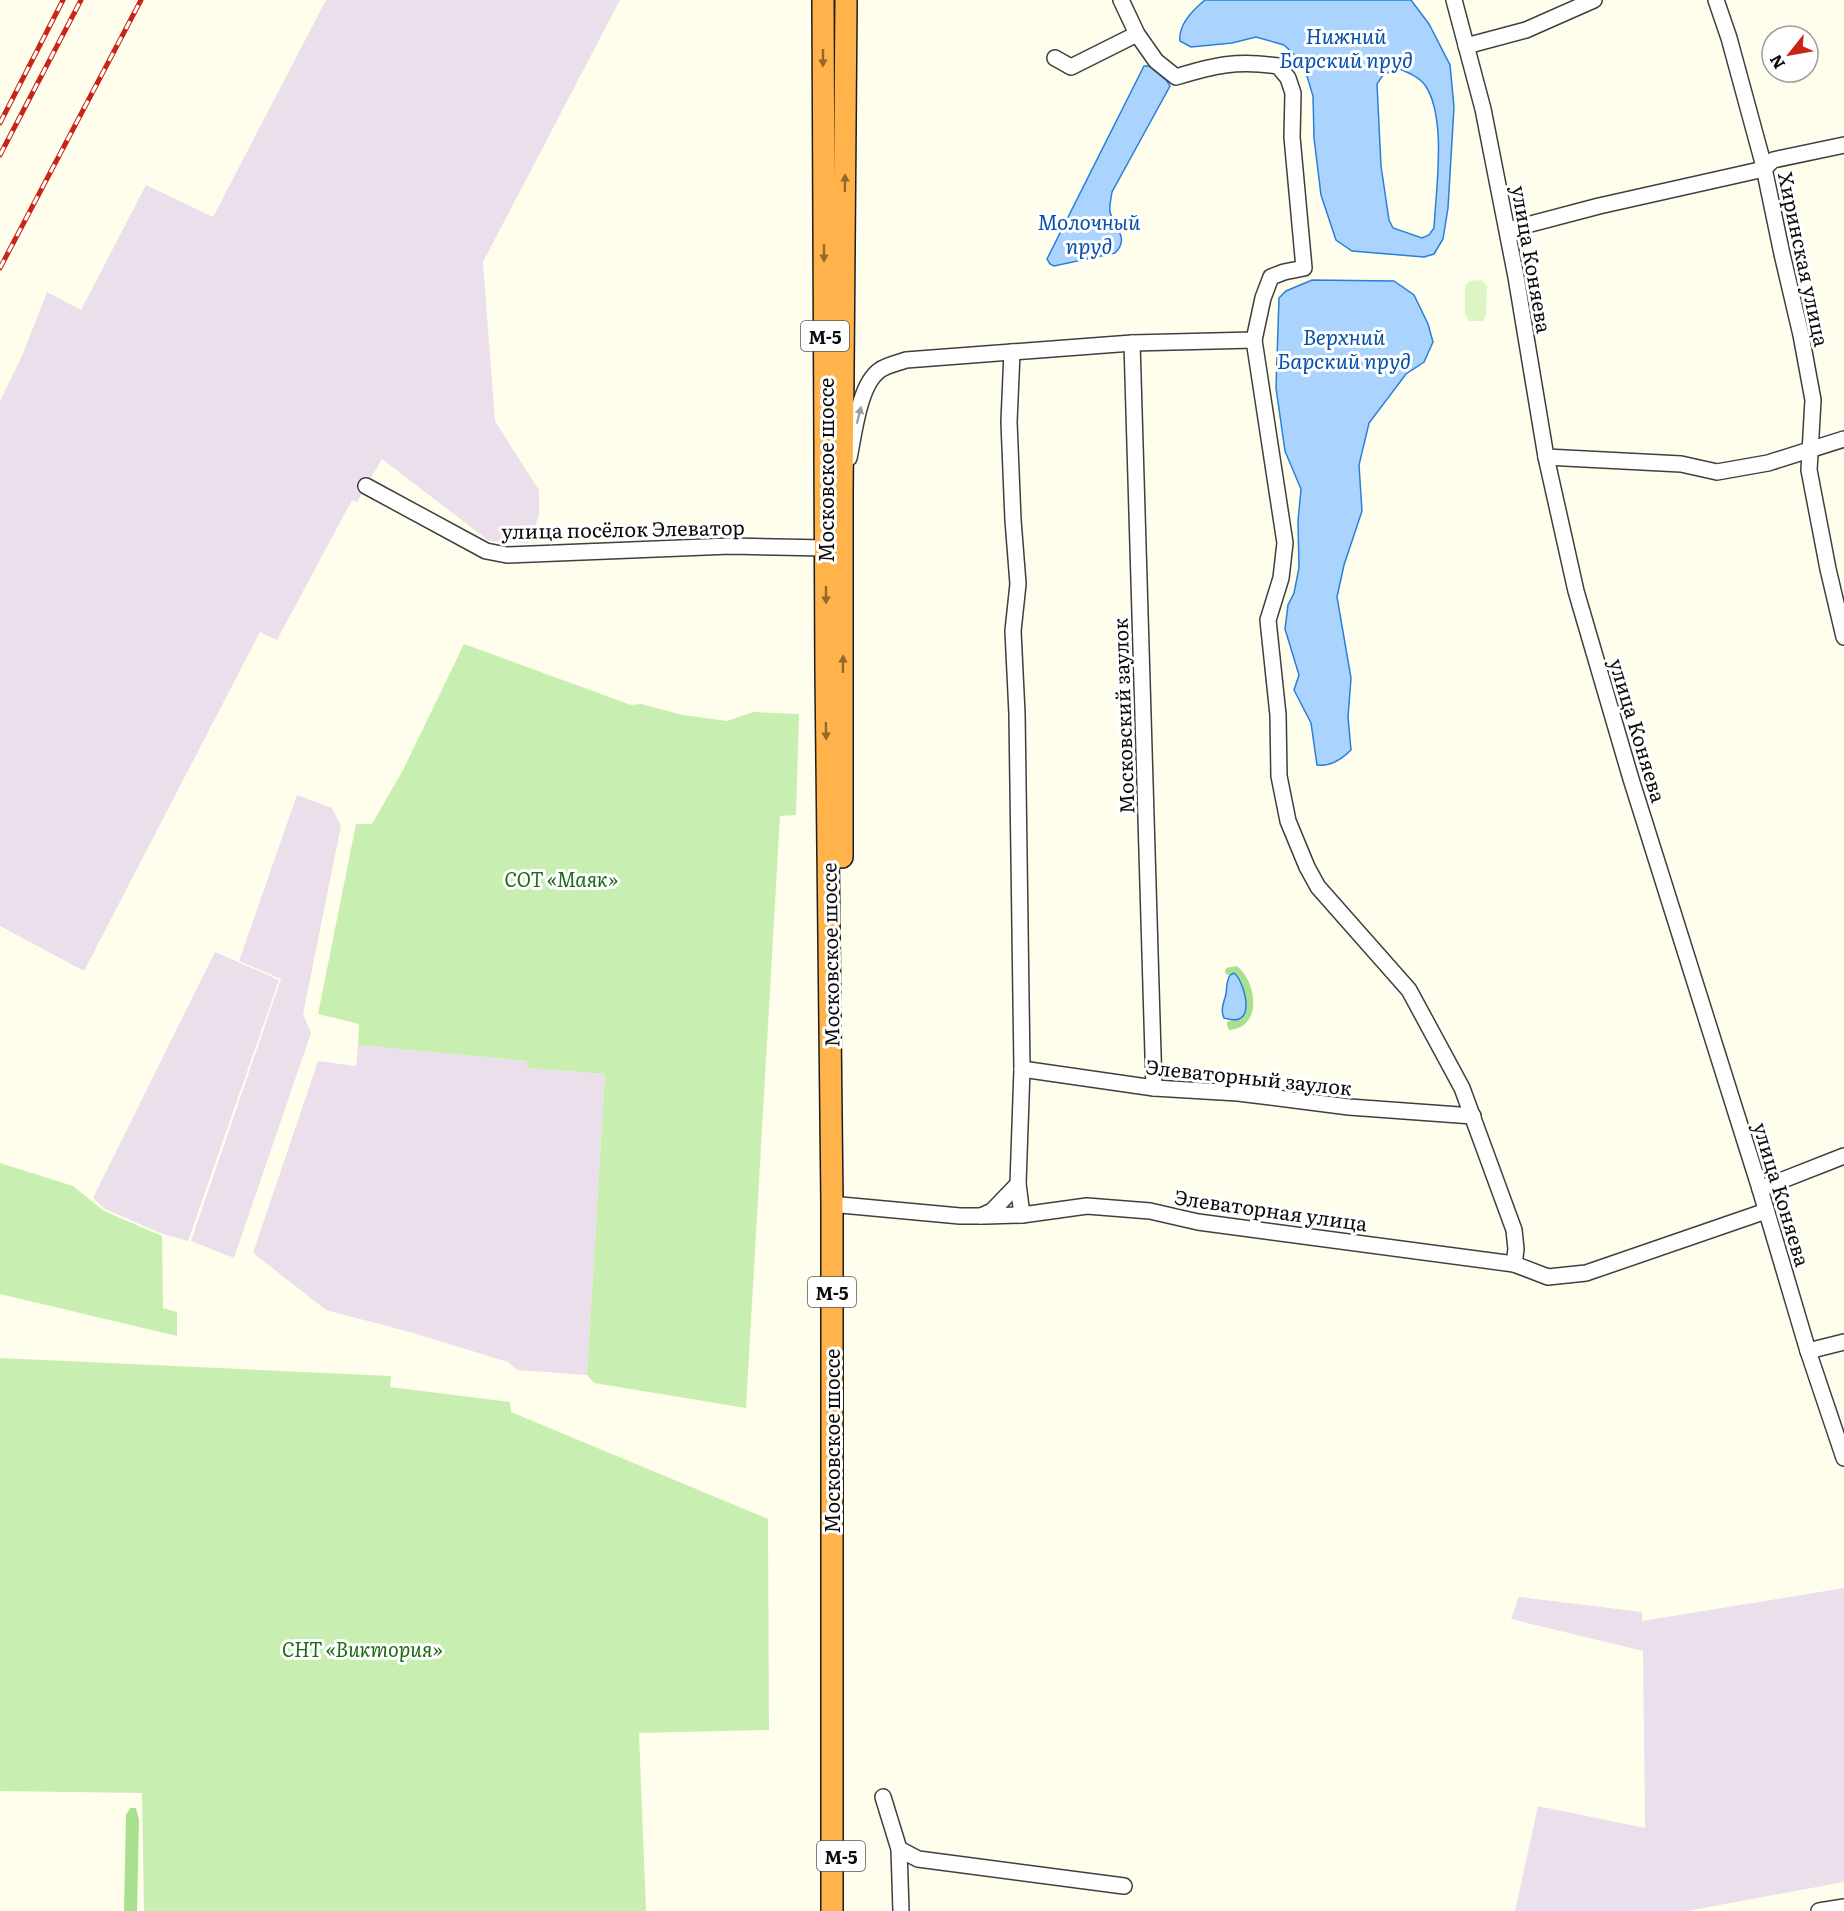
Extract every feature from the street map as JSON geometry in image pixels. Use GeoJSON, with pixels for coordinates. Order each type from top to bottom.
{"type":"FeatureCollection","features":[{"type":"Feature","properties":{"kind":"highway","name":"Московское шоссе"},"geometry":{"type":"LineString","coordinates":[[823,0],[832,1203],[832,1911]]}},
{"type":"Feature","properties":{"kind":"highway","name":"Московское шоссе"},"geometry":{"type":"LineString","coordinates":[[841,1911],[842,493],[846,0]]}},
{"type":"Feature","properties":{"kind":"street"},"geometry":{"type":"LineString","coordinates":[[1121,0],[1137,34],[1156,61],[1176,77],[1212,66],[1251,62],[1278,66],[1288,78],[1293,93],[1292,137],[1304,268],[1271,277],[1263,298],[1254,340],[1285,543],[1281,578],[1268,620],[1278,715],[1279,776],[1288,821],[1318,887],[1409,990],[1462,1088],[1514,1230],[1516,1249],[1514,1264]]}},
{"type":"Feature","properties":{"kind":"street","name":"улица Коняева"},"geometry":{"type":"LineString","coordinates":[[1454,0],[1483,109],[1508,230],[1546,457],[1576,591],[1628,768],[1760,1189],[1808,1351],[1844,1458]]}},
{"type":"Feature","properties":{"kind":"street"},"geometry":{"type":"LineString","coordinates":[[1466,46],[1526,30],[1594,0]]}},
{"type":"Feature","properties":{"kind":"street","name":"Хиринская улица"},"geometry":{"type":"LineString","coordinates":[[1716,0],[1729,38],[1764,169],[1802,335],[1813,400],[1809,470],[1844,637]]}},
{"type":"Feature","properties":{"kind":"street"},"geometry":{"type":"LineString","coordinates":[[1055,58],[1071,67],[1137,34]]}},
{"type":"Feature","properties":{"kind":"street"},"geometry":{"type":"LineString","coordinates":[[1508,230],[1599,206],[1764,169],[1773,160],[1844,145]]}},
{"type":"Feature","properties":{"kind":"street"},"geometry":{"type":"LineString","coordinates":[[842,493],[859,412],[869,381],[879,370],[906,360],[1132,344],[1254,340]]}},
{"type":"Feature","properties":{"kind":"street","name":"Московский заулок"},"geometry":{"type":"LineString","coordinates":[[1132,344],[1154,1088]]}},
{"type":"Feature","properties":{"kind":"street"},"geometry":{"type":"LineString","coordinates":[[1012,352],[1009,422],[1018,584],[1013,631],[1017,714],[1023,1069],[1018,1184],[1022,1215]]}},
{"type":"Feature","properties":{"kind":"street"},"geometry":{"type":"LineString","coordinates":[[1546,457],[1681,464],[1717,472],[1768,464],[1844,439]]}},
{"type":"Feature","properties":{"kind":"street","name":"улица посёлок Элеватор"},"geometry":{"type":"LineString","coordinates":[[366,486],[486,551],[507,555],[730,546],[826,548]]}},
{"type":"Feature","properties":{"kind":"street","name":"Элеваторный заулок"},"geometry":{"type":"LineString","coordinates":[[1023,1069],[1154,1088],[1238,1093],[1348,1107],[1473,1116]]}},
{"type":"Feature","properties":{"kind":"street"},"geometry":{"type":"LineString","coordinates":[[1760,1189],[1844,1156]]}},
{"type":"Feature","properties":{"kind":"street"},"geometry":{"type":"LineString","coordinates":[[981,1216],[992,1211],[1018,1184]]}},
{"type":"Feature","properties":{"kind":"street","name":"Элеваторная улица"},"geometry":{"type":"LineString","coordinates":[[841,1205],[981,1216],[1022,1215],[1087,1206],[1150,1211],[1198,1222],[1514,1264],[1548,1277],[1586,1274],[1766,1210]]}},
{"type":"Feature","properties":{"kind":"street"},"geometry":{"type":"LineString","coordinates":[[1808,1351],[1844,1342]]}},
{"type":"Feature","properties":{"kind":"street"},"geometry":{"type":"LineString","coordinates":[[883,1797],[899,1849],[901,1911]]}},
{"type":"Feature","properties":{"kind":"street"},"geometry":{"type":"LineString","coordinates":[[899,1849],[918,1859],[1124,1886]]}},
{"type":"Feature","properties":{"kind":"street"},"geometry":{"type":"LineString","coordinates":[[1819,1911],[1844,1907]]}},
{"type":"Feature","properties":{"kind":"shaded area"},"geometry":{"type":"Polygon","coordinates":[[[326,0],[620,0],[483,262],[495,421],[539,490],[539,515],[529,543],[489,541],[382,459],[357,502],[352,500],[277,640],[260,632],[84,971],[0,926],[0,401],[22,356],[47,292],[81,310],[146,185],[213,217],[326,0]]]}},
{"type":"Feature","properties":{"kind":"shaded area"},"geometry":{"type":"Polygon","coordinates":[[[297,795],[332,808],[341,826],[303,1014],[311,1033],[234,1258],[191,1241],[281,979],[239,961],[297,795]]]}},
{"type":"Feature","properties":{"kind":"shaded area"},"geometry":{"type":"Polygon","coordinates":[[[215,952],[279,980],[188,1241],[160,1233],[105,1209],[93,1198],[215,952]]]}},
{"type":"Feature","properties":{"kind":"shaded area"},"geometry":{"type":"Polygon","coordinates":[[[358,1045],[527,1061],[527,1068],[605,1074],[587,1375],[517,1370],[508,1362],[326,1310],[253,1253],[318,1061],[356,1066],[358,1045]]]}},
{"type":"Feature","properties":{"kind":"shaded area"},"geometry":{"type":"Polygon","coordinates":[[[1844,1588],[1844,1882],[1687,1911],[1515,1911],[1538,1806],[1645,1828],[1643,1651],[1511,1619],[1519,1597],[1642,1612],[1642,1621],[1844,1588]]]}},
{"type":"Feature","properties":{"kind":"green space"},"geometry":{"type":"Polygon","coordinates":[[[1481,280],[1487,286],[1486,316],[1483,321],[1469,321],[1465,314],[1465,286],[1470,281],[1481,280]]]}},
{"type":"Feature","properties":{"kind":"green space","name":"СОТ «Маяк»"},"geometry":{"type":"Polygon","coordinates":[[[464,644],[631,705],[641,704],[683,715],[727,721],[753,712],[799,714],[796,815],[780,816],[746,1408],[594,1383],[587,1375],[605,1074],[527,1068],[527,1061],[358,1045],[359,1024],[318,1014],[356,824],[372,824],[403,770],[464,644]]]}},
{"type":"Feature","properties":{"kind":"green space"},"geometry":{"type":"Polygon","coordinates":[[[1237,966],[1249,982],[1253,1003],[1252,1013],[1240,1027],[1229,1030],[1227,1022],[1232,1020],[1234,973],[1227,975],[1225,972],[1226,968],[1237,966]]]}},
{"type":"Feature","properties":{"kind":"green space"},"geometry":{"type":"Polygon","coordinates":[[[0,1163],[73,1186],[104,1211],[162,1236],[163,1308],[177,1312],[177,1336],[0,1294],[0,1163]]]}},
{"type":"Feature","properties":{"kind":"green space","name":"СНТ «Виктория»"},"geometry":{"type":"Polygon","coordinates":[[[0,1358],[391,1376],[390,1387],[510,1402],[511,1412],[768,1519],[769,1730],[639,1733],[646,1911],[144,1911],[142,1793],[0,1791],[0,1358]]]}},
{"type":"Feature","properties":{"kind":"green space"},"geometry":{"type":"Polygon","coordinates":[[[130,1808],[136,1808],[139,1820],[137,1911],[124,1911],[126,1815],[130,1808]]]}},
{"type":"Feature","properties":{"kind":"water","name":"Нижний Барский пруд"},"geometry":{"type":"Polygon","coordinates":[[[1205,0],[1411,0],[1429,24],[1450,65],[1454,107],[1448,208],[1443,239],[1434,254],[1424,257],[1352,251],[1336,240],[1321,195],[1314,138],[1313,96],[1303,63],[1284,45],[1256,37],[1232,43],[1191,47],[1180,41],[1184,23],[1205,0]],[[1397,68],[1383,75],[1377,84],[1381,166],[1389,220],[1393,228],[1422,238],[1429,235],[1434,228],[1438,174],[1436,115],[1425,85],[1416,77],[1397,68]]]}},
{"type":"Feature","properties":{"kind":"water","name":"Молочный пруд"},"geometry":{"type":"Polygon","coordinates":[[[1144,66],[1149,66],[1170,86],[1112,192],[1110,212],[1120,233],[1119,248],[1115,253],[1054,266],[1047,259],[1144,66]]]}},
{"type":"Feature","properties":{"kind":"water","name":"Верхний Барский пруд"},"geometry":{"type":"Polygon","coordinates":[[[1312,280],[1394,281],[1414,295],[1428,324],[1433,342],[1424,362],[1406,374],[1369,423],[1359,465],[1362,511],[1344,565],[1337,597],[1351,678],[1348,717],[1351,750],[1336,762],[1327,765],[1317,765],[1311,723],[1294,690],[1299,675],[1285,629],[1288,605],[1294,593],[1299,568],[1298,521],[1301,489],[1285,451],[1276,388],[1279,298],[1286,291],[1312,280]]]}},
{"type":"Feature","properties":{"kind":"water"},"geometry":{"type":"Polygon","coordinates":[[[1234,973],[1241,982],[1246,1004],[1243,1016],[1236,1020],[1224,1018],[1222,1012],[1228,980],[1234,973]]]}},
{"type":"Feature","properties":{"kind":"railway"},"geometry":{"type":"LineString","coordinates":[[0,123],[63,0]]}},
{"type":"Feature","properties":{"kind":"railway"},"geometry":{"type":"LineString","coordinates":[[0,155],[81,0]]}},
{"type":"Feature","properties":{"kind":"railway"},"geometry":{"type":"LineString","coordinates":[[0,268],[141,0]]}}]}
